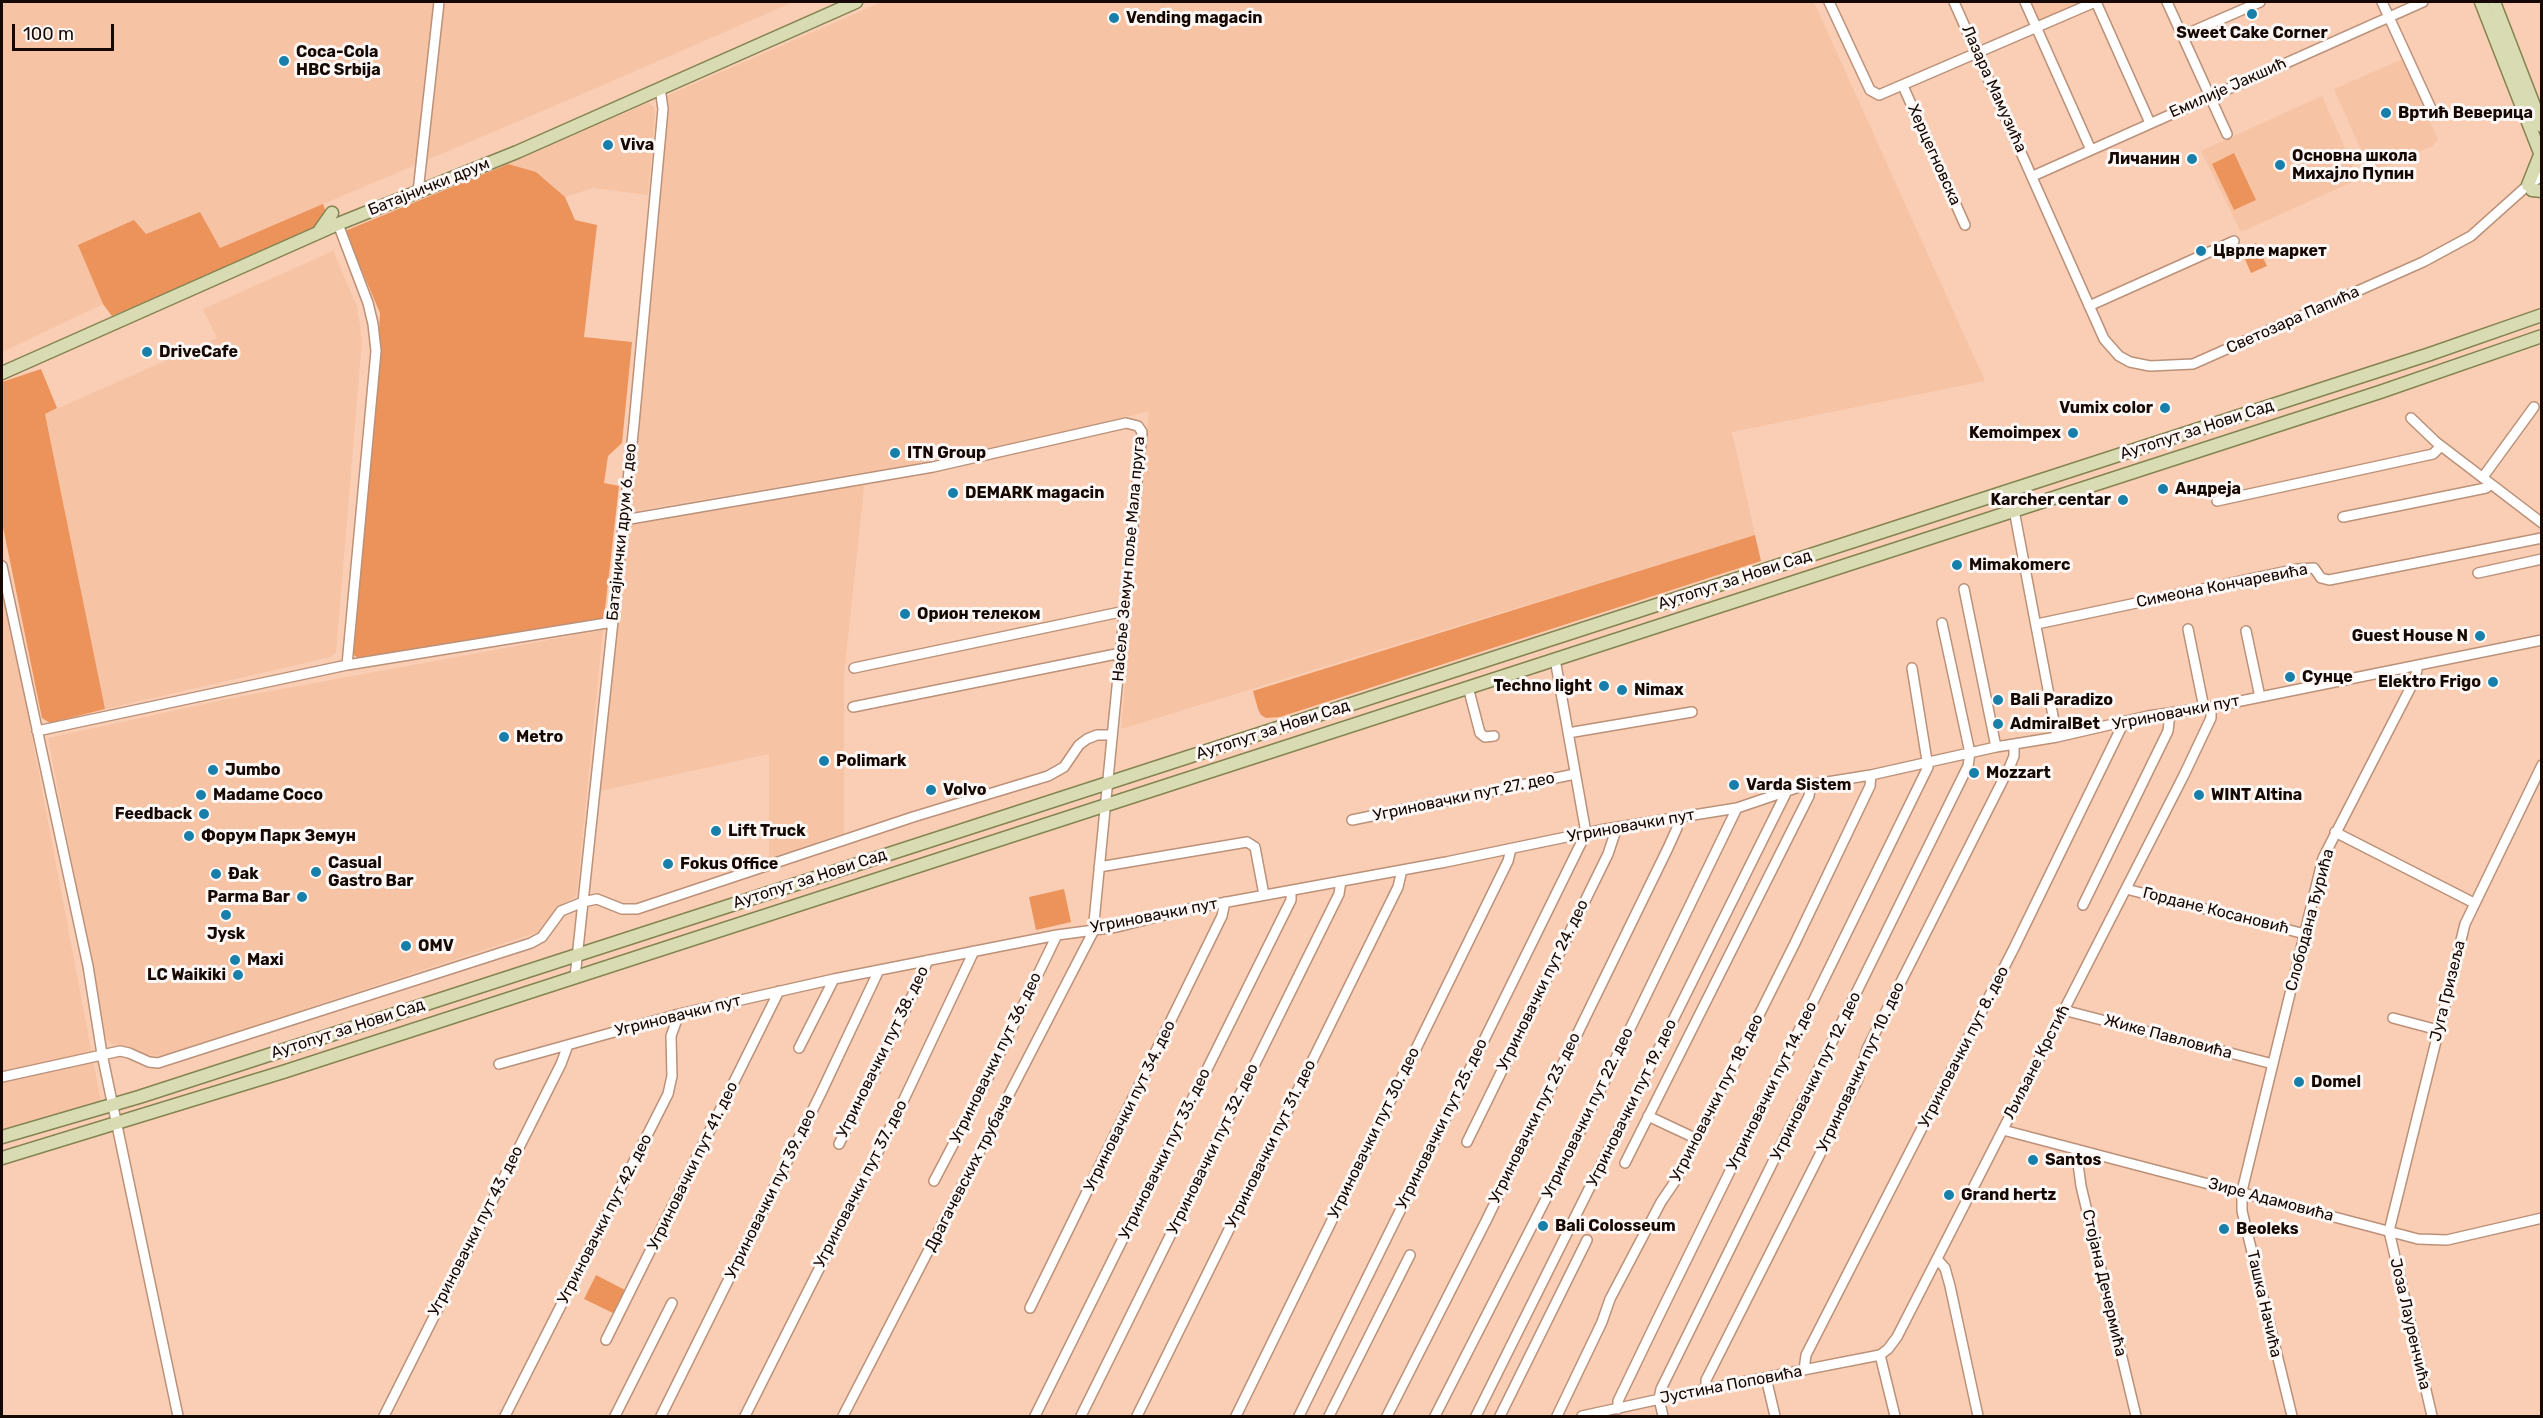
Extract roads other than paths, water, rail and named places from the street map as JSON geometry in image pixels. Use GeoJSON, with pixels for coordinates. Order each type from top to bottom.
{"type":"FeatureCollection","features":[{"type":"Feature","properties":{"kind":"main road","name":"Батајнички друм"},"geometry":{"type":"LineString","coordinates":[[2,373],[315,234],[335,218],[418,192],[517,152],[856,2]]}},
{"type":"Feature","properties":{"kind":"main road"},"geometry":{"type":"LineString","coordinates":[[2481,2],[2541,157],[2536,188]]}},
{"type":"Feature","properties":{"kind":"main road"},"geometry":{"type":"LineString","coordinates":[[2494,2],[2541,126]]}},
{"type":"Feature","properties":{"kind":"main road","name":"Аутопут за Нови Сад"},"geometry":{"type":"LineString","coordinates":[[2,1137],[112,1105],[578,955],[2407,361],[2541,315]]}},
{"type":"Feature","properties":{"kind":"main road","name":"Аутопут за Нови Сад"},"geometry":{"type":"LineString","coordinates":[[2,1158],[116,1124],[575,977],[2380,392],[2541,336]]}},
{"type":"Feature","properties":{"kind":"street"},"geometry":{"type":"LineString","coordinates":[[418,192],[439,2]]}},
{"type":"Feature","properties":{"kind":"street"},"geometry":{"type":"LineString","coordinates":[[1829,2],[1870,90],[1881,95],[2095,2],[2150,123]]}},
{"type":"Feature","properties":{"kind":"street","name":"Лазара Мамузића"},"geometry":{"type":"LineString","coordinates":[[1954,2],[2033,176]]}},
{"type":"Feature","properties":{"kind":"street"},"geometry":{"type":"LineString","coordinates":[[2025,2],[2091,150]]}},
{"type":"Feature","properties":{"kind":"street"},"geometry":{"type":"LineString","coordinates":[[2167,2],[2227,134]]}},
{"type":"Feature","properties":{"kind":"street"},"geometry":{"type":"LineString","coordinates":[[2182,36],[2241,6],[2260,2]]}},
{"type":"Feature","properties":{"kind":"street"},"geometry":{"type":"LineString","coordinates":[[2382,2],[2433,113]]}},
{"type":"Feature","properties":{"kind":"street","name":"Емилије Јакшић"},"geometry":{"type":"LineString","coordinates":[[2033,176],[2423,2]]}},
{"type":"Feature","properties":{"kind":"street","name":"Херцегновска"},"geometry":{"type":"LineString","coordinates":[[1903,86],[1965,225]]}},
{"type":"Feature","properties":{"kind":"street","name":"Батајнички друм 6. део"},"geometry":{"type":"LineString","coordinates":[[575,977],[624,520],[662,120],[663,104],[660,88]]}},
{"type":"Feature","properties":{"kind":"street","name":"Светозара Папића"},"geometry":{"type":"LineString","coordinates":[[2033,176],[2108,345],[2124,359],[2150,366],[2193,364],[2450,249],[2471,236],[2508,205],[2514,204],[2536,188],[2541,176]]}},
{"type":"Feature","properties":{"kind":"street"},"geometry":{"type":"LineString","coordinates":[[335,218],[368,303],[373,324],[375,351],[347,665]]}},
{"type":"Feature","properties":{"kind":"street"},"geometry":{"type":"LineString","coordinates":[[2089,306],[2234,241]]}},
{"type":"Feature","properties":{"kind":"street"},"geometry":{"type":"LineString","coordinates":[[2483,477],[2534,407]]}},
{"type":"Feature","properties":{"kind":"street"},"geometry":{"type":"LineString","coordinates":[[2411,418],[2441,446],[2541,523]]}},
{"type":"Feature","properties":{"kind":"street","name":"Насеље Земун поље Мала пруга"},"geometry":{"type":"LineString","coordinates":[[624,520],[933,467],[1134,423],[1140,429],[1143,438],[1104,805],[1094,929]]}},
{"type":"Feature","properties":{"kind":"street"},"geometry":{"type":"LineString","coordinates":[[2217,501],[2433,454],[2441,446]]}},
{"type":"Feature","properties":{"kind":"street"},"geometry":{"type":"LineString","coordinates":[[2343,518],[2486,488],[2491,484]]}},
{"type":"Feature","properties":{"kind":"street"},"geometry":{"type":"LineString","coordinates":[[2014,510],[2057,737]]}},
{"type":"Feature","properties":{"kind":"street","name":"Симеона Кончаревића"},"geometry":{"type":"LineString","coordinates":[[2037,624],[2298,569],[2314,568],[2321,578],[2329,580],[2541,538]]}},
{"type":"Feature","properties":{"kind":"street"},"geometry":{"type":"LineString","coordinates":[[2478,573],[2541,558]]}},
{"type":"Feature","properties":{"kind":"street"},"geometry":{"type":"LineString","coordinates":[[2,566],[88,966],[112,1105],[177,1416]]}},
{"type":"Feature","properties":{"kind":"street"},"geometry":{"type":"LineString","coordinates":[[1964,589],[1996,747]]}},
{"type":"Feature","properties":{"kind":"street"},"geometry":{"type":"LineString","coordinates":[[854,669],[1125,611]]}},
{"type":"Feature","properties":{"kind":"street"},"geometry":{"type":"LineString","coordinates":[[37,731],[347,665],[613,622]]}},
{"type":"Feature","properties":{"kind":"street"},"geometry":{"type":"LineString","coordinates":[[1942,623],[1970,753]]}},
{"type":"Feature","properties":{"kind":"street"},"geometry":{"type":"LineString","coordinates":[[2188,629],[2207,708]]}},
{"type":"Feature","properties":{"kind":"street"},"geometry":{"type":"LineString","coordinates":[[2246,631],[2260,697]]}},
{"type":"Feature","properties":{"kind":"street","name":"Угриновачки пут"},"geometry":{"type":"LineString","coordinates":[[498,1064],[679,1014],[834,979],[1057,935],[1117,927],[1225,902],[1402,870],[1617,827],[1737,808],[1788,789],[1811,784],[1871,776],[1996,747],[2057,737],[2148,716],[2207,708],[2541,640]]}},
{"type":"Feature","properties":{"kind":"street"},"geometry":{"type":"LineString","coordinates":[[853,707],[1121,653]]}},
{"type":"Feature","properties":{"kind":"street"},"geometry":{"type":"LineString","coordinates":[[1555,659],[1586,833]]}},
{"type":"Feature","properties":{"kind":"street","name":"Слободана Ђурића"},"geometry":{"type":"LineString","coordinates":[[2242,1191],[2322,864],[2335,832],[2415,679],[2418,665]]}},
{"type":"Feature","properties":{"kind":"street"},"geometry":{"type":"LineString","coordinates":[[1912,668],[1929,764]]}},
{"type":"Feature","properties":{"kind":"street"},"geometry":{"type":"LineString","coordinates":[[1468,687],[1480,733],[1485,737],[1494,736]]}},
{"type":"Feature","properties":{"kind":"street","name":"Љиљане Крстић"},"geometry":{"type":"LineString","coordinates":[[1880,1355],[1897,1337],[2126,889],[2211,718],[2207,708]]}},
{"type":"Feature","properties":{"kind":"street"},"geometry":{"type":"LineString","coordinates":[[1568,733],[1692,712]]}},
{"type":"Feature","properties":{"kind":"street"},"geometry":{"type":"LineString","coordinates":[[2083,905],[2168,731],[2170,713]]}},
{"type":"Feature","properties":{"kind":"street","name":"Угриновачки пут 8. део"},"geometry":{"type":"LineString","coordinates":[[1804,1370],[1806,1355],[2014,948],[2124,722]]}},
{"type":"Feature","properties":{"kind":"street"},"geometry":{"type":"LineString","coordinates":[[2,1077],[102,1054],[129,1053],[145,1061],[158,1063],[531,943],[547,932],[561,911],[583,902],[597,899],[622,909],[637,909],[913,817],[1048,776],[1064,767],[1087,739],[1097,735],[1112,735]]}},
{"type":"Feature","properties":{"kind":"street","name":"Угриновачки пут 10. део"},"geometry":{"type":"LineString","coordinates":[[1706,1389],[1706,1380],[1858,1079],[1868,1049],[2010,766],[2014,756],[2014,745]]}},
{"type":"Feature","properties":{"kind":"street","name":"Угриновачки пут 12. део"},"geometry":{"type":"LineString","coordinates":[[1659,1399],[1666,1380],[1961,782],[1970,762],[1970,753]]}},
{"type":"Feature","properties":{"kind":"street","name":"Угриновачки пут 14. део"},"geometry":{"type":"LineString","coordinates":[[1618,1409],[1618,1401],[1657,1320],[1929,764]]}},
{"type":"Feature","properties":{"kind":"street","name":"Југа Гризеља"},"geometry":{"type":"LineString","coordinates":[[2389,1231],[2463,931],[2474,903],[2541,765]]}},
{"type":"Feature","properties":{"kind":"street","name":"Угриновачки пут 27. део"},"geometry":{"type":"LineString","coordinates":[[1352,820],[1575,774]]}},
{"type":"Feature","properties":{"kind":"street","name":"Угриновачки пут 18. део"},"geometry":{"type":"LineString","coordinates":[[1557,1416],[1602,1322],[1610,1299],[1661,1202],[1678,1177],[1824,882],[1870,786],[1871,776]]}},
{"type":"Feature","properties":{"kind":"street"},"geometry":{"type":"LineString","coordinates":[[1625,1163],[1809,796],[1811,784]]}},
{"type":"Feature","properties":{"kind":"street","name":"Угриновачки пут 19. део"},"geometry":{"type":"LineString","coordinates":[[1476,1416],[1788,789]]}},
{"type":"Feature","properties":{"kind":"street","name":"Угриновачки пут 22. део"},"geometry":{"type":"LineString","coordinates":[[1435,1416],[1584,1123],[1737,808]]}},
{"type":"Feature","properties":{"kind":"street","name":"Угриновачки пут 23. део"},"geometry":{"type":"LineString","coordinates":[[1387,1416],[1486,1221],[1668,848],[1679,818]]}},
{"type":"Feature","properties":{"kind":"street","name":"Угриновачки пут 24. део"},"geometry":{"type":"LineString","coordinates":[[1467,1142],[1608,855],[1617,827]]}},
{"type":"Feature","properties":{"kind":"street"},"geometry":{"type":"LineString","coordinates":[[2335,832],[2474,903]]}},
{"type":"Feature","properties":{"kind":"street","name":"Угриновачки пут 25. део"},"geometry":{"type":"LineString","coordinates":[[1299,1416],[1586,833]]}},
{"type":"Feature","properties":{"kind":"street"},"geometry":{"type":"LineString","coordinates":[[1099,867],[1247,842],[1255,847],[1264,895]]}},
{"type":"Feature","properties":{"kind":"street","name":"Угриновачки пут 30. део"},"geometry":{"type":"LineString","coordinates":[[1236,1416],[1508,861],[1511,849]]}},
{"type":"Feature","properties":{"kind":"street","name":"Угриновачки пут 31. део"},"geometry":{"type":"LineString","coordinates":[[1137,1416],[1398,887],[1402,870]]}},
{"type":"Feature","properties":{"kind":"street","name":"Угриновачки пут 32. део"},"geometry":{"type":"LineString","coordinates":[[1081,1416],[1339,894],[1341,881]]}},
{"type":"Feature","properties":{"kind":"street","name":"Гордане Косановић"},"geometry":{"type":"LineString","coordinates":[[2126,889],[2305,934]]}},
{"type":"Feature","properties":{"kind":"street","name":"Угриновачки пут 33. део"},"geometry":{"type":"LineString","coordinates":[[1035,1416],[1291,900],[1291,891]]}},
{"type":"Feature","properties":{"kind":"street","name":"Угриновачки пут 34. део"},"geometry":{"type":"LineString","coordinates":[[1030,1308],[1222,916],[1225,902]]}},
{"type":"Feature","properties":{"kind":"street","name":"Драгачевских трубача"},"geometry":{"type":"LineString","coordinates":[[843,1416],[1094,929]]}},
{"type":"Feature","properties":{"kind":"street","name":"Угриновачки пут 36. део"},"geometry":{"type":"LineString","coordinates":[[934,1181],[986,1082],[1057,935]]}},
{"type":"Feature","properties":{"kind":"street","name":"Угриновачки пут 37. део"},"geometry":{"type":"LineString","coordinates":[[745,1416],[898,1112],[974,951]]}},
{"type":"Feature","properties":{"kind":"street","name":"Угриновачки пут 38. део"},"geometry":{"type":"LineString","coordinates":[[838,1144],[928,960]]}},
{"type":"Feature","properties":{"kind":"street","name":"Угриновачки пут 39. део"},"geometry":{"type":"LineString","coordinates":[[661,1416],[821,1093],[879,970]]}},
{"type":"Feature","properties":{"kind":"street"},"geometry":{"type":"LineString","coordinates":[[799,1048],[834,979]]}},
{"type":"Feature","properties":{"kind":"street","name":"Угриновачки пут 41. део"},"geometry":{"type":"LineString","coordinates":[[606,1340],[779,991]]}},
{"type":"Feature","properties":{"kind":"street","name":"Жике Павловића"},"geometry":{"type":"LineString","coordinates":[[2063,1010],[2273,1064]]}},
{"type":"Feature","properties":{"kind":"street","name":"Угриновачки пут 42. део"},"geometry":{"type":"LineString","coordinates":[[505,1416],[668,1094],[672,1076],[671,1038],[679,1014]]}},
{"type":"Feature","properties":{"kind":"street"},"geometry":{"type":"LineString","coordinates":[[2393,1018],[2438,1030]]}},
{"type":"Feature","properties":{"kind":"street","name":"Угриновачки пут 43. део"},"geometry":{"type":"LineString","coordinates":[[384,1416],[561,1064],[568,1045]]}},
{"type":"Feature","properties":{"kind":"street"},"geometry":{"type":"LineString","coordinates":[[1648,1116],[1697,1139]]}},
{"type":"Feature","properties":{"kind":"street","name":"Зире Адамовића"},"geometry":{"type":"LineString","coordinates":[[2002,1130],[2242,1191],[2418,1239],[2441,1241],[2541,1218]]}},
{"type":"Feature","properties":{"kind":"street","name":"Стојана Дечермића"},"geometry":{"type":"LineString","coordinates":[[2076,1149],[2081,1186],[2136,1416]]}},
{"type":"Feature","properties":{"kind":"street","name":"Ташка Начића"},"geometry":{"type":"LineString","coordinates":[[2242,1191],[2242,1211],[2292,1416]]}},
{"type":"Feature","properties":{"kind":"street","name":"Јоза Лауренчића"},"geometry":{"type":"LineString","coordinates":[[2389,1231],[2432,1416]]}},
{"type":"Feature","properties":{"kind":"street"},"geometry":{"type":"LineString","coordinates":[[1500,1416],[1587,1240]]}},
{"type":"Feature","properties":{"kind":"street"},"geometry":{"type":"LineString","coordinates":[[1329,1416],[1410,1255]]}},
{"type":"Feature","properties":{"kind":"street"},"geometry":{"type":"LineString","coordinates":[[1937,1259],[1943,1265],[1950,1286],[1978,1416]]}},
{"type":"Feature","properties":{"kind":"street"},"geometry":{"type":"LineString","coordinates":[[615,1416],[672,1303]]}},
{"type":"Feature","properties":{"kind":"street"},"geometry":{"type":"LineString","coordinates":[[1880,1355],[1895,1416]]}},
{"type":"Feature","properties":{"kind":"street","name":"Јустина Поповића"},"geometry":{"type":"LineString","coordinates":[[1582,1416],[1602,1414],[1706,1389],[1880,1355]]}},
{"type":"Feature","properties":{"kind":"street"},"geometry":{"type":"LineString","coordinates":[[1766,1378],[1775,1416]]}},
{"type":"Feature","properties":{"kind":"street"},"geometry":{"type":"LineString","coordinates":[[1659,1399],[1663,1416]]}},
{"type":"Feature","properties":{"kind":"place","name":"Sweet Cake Corner"},"geometry":{"type":"Point","coordinates":[2252,14]}},
{"type":"Feature","properties":{"kind":"place","name":"Vending magacin"},"geometry":{"type":"Point","coordinates":[1114,18]}},
{"type":"Feature","properties":{"kind":"place","name":"Coca-Cola HBC Srbija"},"geometry":{"type":"Point","coordinates":[284,61]}},
{"type":"Feature","properties":{"kind":"place","name":"Вртић Веверица"},"geometry":{"type":"Point","coordinates":[2386,113]}},
{"type":"Feature","properties":{"kind":"place","name":"Viva"},"geometry":{"type":"Point","coordinates":[608,145]}},
{"type":"Feature","properties":{"kind":"place","name":"Личанин"},"geometry":{"type":"Point","coordinates":[2192,159]}},
{"type":"Feature","properties":{"kind":"place","name":"Основна школа Михајло Пупин"},"geometry":{"type":"Point","coordinates":[2280,165]}},
{"type":"Feature","properties":{"kind":"place","name":"Цврле маркет"},"geometry":{"type":"Point","coordinates":[2201,251]}},
{"type":"Feature","properties":{"kind":"place","name":"DriveCafe"},"geometry":{"type":"Point","coordinates":[147,352]}},
{"type":"Feature","properties":{"kind":"place","name":"Vumix color"},"geometry":{"type":"Point","coordinates":[2165,408]}},
{"type":"Feature","properties":{"kind":"place","name":"Kemoimpex"},"geometry":{"type":"Point","coordinates":[2073,433]}},
{"type":"Feature","properties":{"kind":"place","name":"ITN Group"},"geometry":{"type":"Point","coordinates":[895,453]}},
{"type":"Feature","properties":{"kind":"place","name":"Андреја"},"geometry":{"type":"Point","coordinates":[2163,489]}},
{"type":"Feature","properties":{"kind":"place","name":"DEMARK magacin"},"geometry":{"type":"Point","coordinates":[953,493]}},
{"type":"Feature","properties":{"kind":"place","name":"Karcher centar"},"geometry":{"type":"Point","coordinates":[2123,500]}},
{"type":"Feature","properties":{"kind":"place","name":"Mimakomerc"},"geometry":{"type":"Point","coordinates":[1957,565]}},
{"type":"Feature","properties":{"kind":"place","name":"Орион телеком"},"geometry":{"type":"Point","coordinates":[905,614]}},
{"type":"Feature","properties":{"kind":"place","name":"Guest House N"},"geometry":{"type":"Point","coordinates":[2480,636]}},
{"type":"Feature","properties":{"kind":"place","name":"Сунце"},"geometry":{"type":"Point","coordinates":[2290,677]}},
{"type":"Feature","properties":{"kind":"place","name":"Elektro Frigo"},"geometry":{"type":"Point","coordinates":[2493,682]}},
{"type":"Feature","properties":{"kind":"place","name":"Techno light"},"geometry":{"type":"Point","coordinates":[1604,686]}},
{"type":"Feature","properties":{"kind":"place","name":"Nimax"},"geometry":{"type":"Point","coordinates":[1622,690]}},
{"type":"Feature","properties":{"kind":"place","name":"Bali Paradizo"},"geometry":{"type":"Point","coordinates":[1998,700]}},
{"type":"Feature","properties":{"kind":"place","name":"AdmiralBet"},"geometry":{"type":"Point","coordinates":[1998,724]}},
{"type":"Feature","properties":{"kind":"place","name":"Metro"},"geometry":{"type":"Point","coordinates":[504,737]}},
{"type":"Feature","properties":{"kind":"place","name":"Polimark"},"geometry":{"type":"Point","coordinates":[824,761]}},
{"type":"Feature","properties":{"kind":"place","name":"Jumbo"},"geometry":{"type":"Point","coordinates":[213,770]}},
{"type":"Feature","properties":{"kind":"place","name":"Mozzart"},"geometry":{"type":"Point","coordinates":[1974,773]}},
{"type":"Feature","properties":{"kind":"place","name":"Varda Sistem"},"geometry":{"type":"Point","coordinates":[1734,785]}},
{"type":"Feature","properties":{"kind":"place","name":"Volvo"},"geometry":{"type":"Point","coordinates":[931,790]}},
{"type":"Feature","properties":{"kind":"place","name":"Madame Coco"},"geometry":{"type":"Point","coordinates":[201,795]}},
{"type":"Feature","properties":{"kind":"place","name":"WINT Altina"},"geometry":{"type":"Point","coordinates":[2199,795]}},
{"type":"Feature","properties":{"kind":"place","name":"Feedback"},"geometry":{"type":"Point","coordinates":[204,814]}},
{"type":"Feature","properties":{"kind":"place","name":"Lift Truck"},"geometry":{"type":"Point","coordinates":[716,831]}},
{"type":"Feature","properties":{"kind":"place","name":"Форум Парк Земун"},"geometry":{"type":"Point","coordinates":[189,836]}},
{"type":"Feature","properties":{"kind":"place","name":"Fokus Office"},"geometry":{"type":"Point","coordinates":[668,864]}},
{"type":"Feature","properties":{"kind":"place","name":"Casual Gastro Bar"},"geometry":{"type":"Point","coordinates":[316,872]}},
{"type":"Feature","properties":{"kind":"place","name":"Đak"},"geometry":{"type":"Point","coordinates":[216,874]}},
{"type":"Feature","properties":{"kind":"place","name":"Parma Bar"},"geometry":{"type":"Point","coordinates":[302,897]}},
{"type":"Feature","properties":{"kind":"place","name":"Jysk"},"geometry":{"type":"Point","coordinates":[226,915]}},
{"type":"Feature","properties":{"kind":"place","name":"OMV"},"geometry":{"type":"Point","coordinates":[406,946]}},
{"type":"Feature","properties":{"kind":"place","name":"Maxi"},"geometry":{"type":"Point","coordinates":[235,960]}},
{"type":"Feature","properties":{"kind":"place","name":"LC Waikiki"},"geometry":{"type":"Point","coordinates":[238,975]}},
{"type":"Feature","properties":{"kind":"place","name":"Domel"},"geometry":{"type":"Point","coordinates":[2299,1082]}},
{"type":"Feature","properties":{"kind":"place","name":"Santos"},"geometry":{"type":"Point","coordinates":[2033,1160]}},
{"type":"Feature","properties":{"kind":"place","name":"Grand hertz"},"geometry":{"type":"Point","coordinates":[1949,1195]}},
{"type":"Feature","properties":{"kind":"place","name":"Bali Colosseum"},"geometry":{"type":"Point","coordinates":[1543,1226]}},
{"type":"Feature","properties":{"kind":"place","name":"Beoleks"},"geometry":{"type":"Point","coordinates":[2224,1229]}}]}
